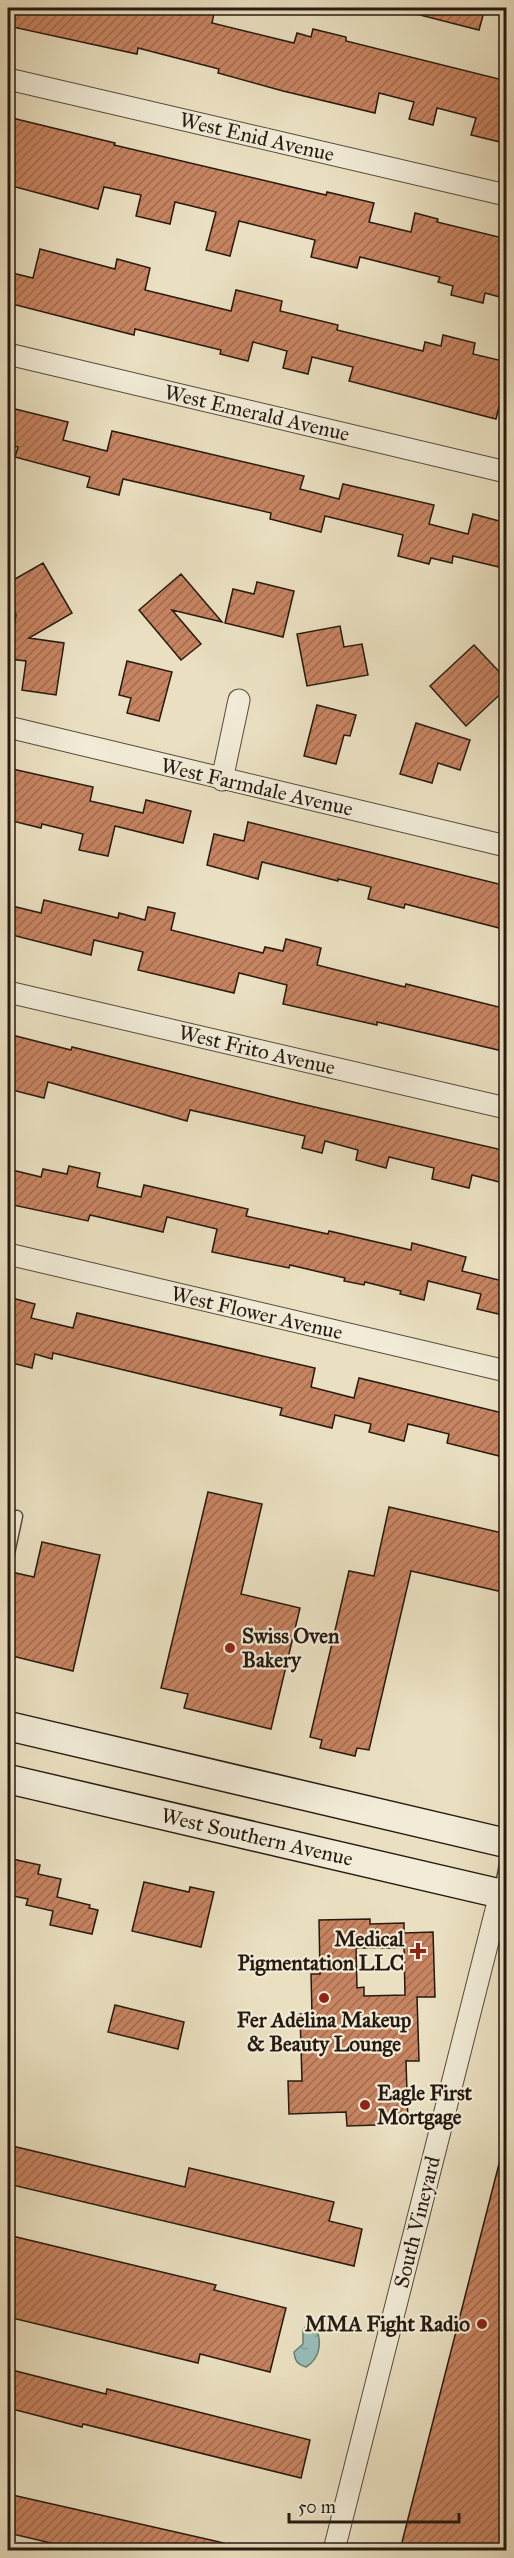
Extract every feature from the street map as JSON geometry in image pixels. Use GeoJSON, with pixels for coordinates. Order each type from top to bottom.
{"type":"FeatureCollection","features":[{"type":"Feature","properties":{"kind":"main road"},"geometry":{"type":"LineString","coordinates":[[8,1726],[507,1843]]}},
{"type":"Feature","properties":{"kind":"main road","name":"West Southern Avenue"},"geometry":{"type":"LineString","coordinates":[[8,1779],[503,1894]]}},
{"type":"Feature","properties":{"kind":"street","name":"West Enid Avenue"},"geometry":{"type":"LineString","coordinates":[[8,79],[507,195]]}},
{"type":"Feature","properties":{"kind":"street","name":"West Emerald Avenue"},"geometry":{"type":"LineString","coordinates":[[8,354],[507,472]]}},
{"type":"Feature","properties":{"kind":"street"},"geometry":{"type":"LineString","coordinates":[[222,780],[239,700]]}},
{"type":"Feature","properties":{"kind":"street","name":"West Farmdale Avenue"},"geometry":{"type":"LineString","coordinates":[[8,727],[222,780],[507,846]]}},
{"type":"Feature","properties":{"kind":"street","name":"West Frito Avenue"},"geometry":{"type":"LineString","coordinates":[[8,992],[507,1108]]}},
{"type":"Feature","properties":{"kind":"street","name":"West Flower Avenue"},"geometry":{"type":"LineString","coordinates":[[8,1254],[507,1371]]}},
{"type":"Feature","properties":{"kind":"street","name":"South Vineyard"},"geometry":{"type":"LineString","coordinates":[[334,2550],[503,1894]]}},
{"type":"Feature","properties":{"kind":"lane"},"geometry":{"type":"LineString","coordinates":[[8,1558],[17,1516]]}},
{"type":"Feature","properties":{"kind":"lane"},"geometry":{"type":"LineString","coordinates":[[503,1894],[507,1859]]}},
{"type":"Feature","properties":{"kind":"water"},"geometry":{"type":"Polygon","coordinates":[[[307,2325],[314,2326],[317,2331],[319,2348],[315,2359],[306,2367],[297,2362],[294,2352],[303,2344],[303,2330],[307,2325]]]}},
{"type":"Feature","properties":{"kind":"building"},"geometry":{"type":"Polygon","coordinates":[[[8,8],[137,8],[180,15],[182,8],[215,8],[212,23],[294,43],[297,33],[311,37],[313,29],[346,37],[346,41],[507,81],[507,116],[500,142],[471,135],[476,118],[437,108],[433,125],[409,119],[414,102],[379,93],[375,113],[283,91],[218,73],[219,69],[138,48],[137,54],[8,26],[8,8]]]}},
{"type":"Feature","properties":{"kind":"building"},"geometry":{"type":"Polygon","coordinates":[[[417,8],[485,8],[479,30],[416,14],[417,8]]]}},
{"type":"Feature","properties":{"kind":"building"},"geometry":{"type":"Polygon","coordinates":[[[8,117],[115,143],[114,145],[326,195],[327,192],[374,203],[369,222],[411,232],[415,213],[438,219],[437,222],[507,239],[507,299],[485,293],[483,303],[451,295],[453,286],[438,282],[440,277],[360,257],[357,268],[311,257],[315,240],[239,221],[230,256],[206,250],[216,212],[175,202],[170,224],[136,216],[141,195],[104,187],[98,209],[8,185],[8,117]]]}},
{"type":"Feature","properties":{"kind":"building"},"geometry":{"type":"Polygon","coordinates":[[[40,249],[115,269],[117,259],[150,268],[145,290],[231,311],[236,290],[282,301],[280,311],[338,325],[337,330],[423,351],[425,342],[441,346],[443,335],[475,343],[473,354],[507,362],[507,401],[501,399],[496,419],[349,381],[353,367],[312,357],[308,374],[283,368],[287,351],[253,342],[248,361],[220,354],[221,350],[135,329],[134,335],[8,303],[8,272],[33,278],[40,249]]]}},
{"type":"Feature","properties":{"kind":"building"},"geometry":{"type":"Polygon","coordinates":[[[11,408],[68,422],[63,440],[107,451],[112,431],[304,476],[300,489],[339,499],[343,484],[434,505],[429,524],[468,534],[473,514],[507,523],[507,569],[453,556],[452,563],[431,558],[429,564],[398,556],[403,535],[325,516],[321,532],[270,519],[271,513],[123,479],[119,495],[87,487],[90,477],[15,457],[18,447],[8,444],[11,408]]]}},
{"type":"Feature","properties":{"kind":"building"},"geometry":{"type":"Polygon","coordinates":[[[43,563],[72,613],[29,638],[64,643],[56,695],[22,690],[26,661],[9,659],[16,615],[8,601],[8,583],[43,563]]]}},
{"type":"Feature","properties":{"kind":"building"},"geometry":{"type":"Polygon","coordinates":[[[181,574],[222,622],[172,610],[201,644],[181,660],[139,610],[181,574]]]}},
{"type":"Feature","properties":{"kind":"building"},"geometry":{"type":"Polygon","coordinates":[[[257,582],[294,591],[283,637],[225,623],[233,589],[254,594],[257,582]]]}},
{"type":"Feature","properties":{"kind":"building"},"geometry":{"type":"Polygon","coordinates":[[[340,626],[344,647],[362,644],[368,675],[307,686],[297,634],[340,626]]]}},
{"type":"Feature","properties":{"kind":"building"},"geometry":{"type":"Polygon","coordinates":[[[474,645],[507,680],[507,688],[466,726],[430,686],[474,645]]]}},
{"type":"Feature","properties":{"kind":"building"},"geometry":{"type":"Polygon","coordinates":[[[127,661],[172,672],[159,721],[127,713],[131,698],[119,695],[127,661]]]}},
{"type":"Feature","properties":{"kind":"building"},"geometry":{"type":"Polygon","coordinates":[[[317,705],[356,715],[350,736],[344,735],[336,764],[304,756],[317,705]]]}},
{"type":"Feature","properties":{"kind":"building"},"geometry":{"type":"Polygon","coordinates":[[[416,723],[470,740],[460,770],[438,763],[432,783],[400,774],[416,723]]]}},
{"type":"Feature","properties":{"kind":"building"},"geometry":{"type":"Polygon","coordinates":[[[8,768],[93,787],[90,801],[143,813],[146,800],[191,811],[183,843],[115,826],[108,856],[79,850],[83,834],[42,824],[41,828],[8,820],[8,768]]]}},
{"type":"Feature","properties":{"kind":"building"},"geometry":{"type":"Polygon","coordinates":[[[248,822],[507,886],[507,930],[405,904],[404,908],[368,899],[371,887],[262,862],[258,879],[207,865],[214,834],[244,841],[248,822]]]}},
{"type":"Feature","properties":{"kind":"building"},"geometry":{"type":"Polygon","coordinates":[[[44,900],[118,918],[119,913],[145,920],[148,907],[175,913],[171,930],[263,953],[265,947],[283,951],[286,939],[321,948],[317,965],[507,1009],[507,1052],[377,1022],[377,1025],[283,1004],[287,985],[239,973],[234,993],[138,970],[143,952],[94,940],[91,955],[8,934],[8,905],[41,913],[44,900]]]}},
{"type":"Feature","properties":{"kind":"building"},"geometry":{"type":"Polygon","coordinates":[[[8,1034],[71,1050],[72,1047],[293,1102],[507,1151],[507,1184],[472,1175],[469,1188],[432,1179],[434,1168],[389,1157],[386,1168],[356,1160],[358,1150],[325,1141],[322,1153],[302,1148],[305,1136],[190,1110],[187,1121],[48,1082],[44,1098],[8,1089],[8,1034]]]}},
{"type":"Feature","properties":{"kind":"building"},"geometry":{"type":"Polygon","coordinates":[[[69,1166],[100,1173],[97,1187],[141,1197],[144,1185],[248,1209],[246,1216],[328,1234],[329,1231],[411,1250],[412,1243],[466,1257],[462,1271],[507,1282],[507,1316],[477,1309],[481,1294],[428,1281],[424,1300],[400,1294],[401,1291],[365,1282],[364,1285],[344,1281],[345,1278],[290,1265],[289,1268],[212,1252],[217,1229],[167,1217],[163,1232],[90,1215],[88,1221],[8,1204],[8,1169],[41,1177],[43,1169],[67,1174],[69,1166]]]}},
{"type":"Feature","properties":{"kind":"building"},"geometry":{"type":"Polygon","coordinates":[[[12,1298],[35,1304],[31,1318],[73,1328],[77,1313],[315,1368],[311,1387],[354,1398],[359,1378],[507,1414],[507,1458],[447,1443],[449,1434],[408,1424],[404,1441],[369,1432],[371,1424],[335,1415],[332,1428],[280,1415],[282,1408],[53,1353],[52,1359],[35,1354],[32,1368],[8,1362],[8,1315],[12,1298]]]}},
{"type":"Feature","properties":{"kind":"building","name":"Swiss Oven Bakery"},"geometry":{"type":"Polygon","coordinates":[[[208,1492],[262,1504],[241,1594],[300,1608],[271,1729],[184,1708],[188,1694],[161,1688],[208,1492]]]}},
{"type":"Feature","properties":{"kind":"building"},"geometry":{"type":"Polygon","coordinates":[[[389,1507],[507,1534],[507,1593],[411,1571],[369,1750],[357,1748],[355,1756],[320,1748],[322,1740],[310,1737],[349,1571],[374,1576],[389,1507]]]}},
{"type":"Feature","properties":{"kind":"building"},"geometry":{"type":"Polygon","coordinates":[[[42,1542],[100,1555],[73,1671],[8,1655],[8,1586],[11,1572],[34,1577],[42,1542]]]}},
{"type":"Feature","properties":{"kind":"building"},"geometry":{"type":"Polygon","coordinates":[[[8,1858],[40,1865],[38,1874],[61,1879],[57,1897],[90,1905],[89,1908],[98,1910],[92,1934],[50,1925],[53,1911],[26,1905],[28,1899],[8,1895],[8,1858]]]}},
{"type":"Feature","properties":{"kind":"building"},"geometry":{"type":"Polygon","coordinates":[[[144,1882],[189,1892],[190,1887],[214,1892],[201,1947],[132,1931],[144,1882]]]}},
{"type":"Feature","properties":{"kind":"building"},"geometry":{"type":"Polygon","coordinates":[[[370,1919],[370,1924],[404,1923],[404,1933],[433,1932],[435,1997],[417,1997],[419,2061],[406,2061],[408,2124],[347,2126],[346,2112],[289,2114],[288,2081],[302,2081],[300,2014],[312,2014],[311,1974],[320,1974],[319,1920],[370,1919]],[[356,1948],[357,1988],[364,1987],[364,1996],[405,1995],[404,1948],[356,1948]]]}},
{"type":"Feature","properties":{"kind":"building"},"geometry":{"type":"Polygon","coordinates":[[[115,2005],[184,2022],[178,2049],[108,2032],[115,2005]]]}},
{"type":"Feature","properties":{"kind":"building"},"geometry":{"type":"Polygon","coordinates":[[[8,2145],[185,2187],[189,2168],[334,2202],[329,2221],[362,2229],[354,2266],[8,2184],[8,2145]]]}},
{"type":"Feature","properties":{"kind":"building"},"geometry":{"type":"Polygon","coordinates":[[[500,2160],[507,2160],[507,2550],[400,2550],[500,2160]]]}},
{"type":"Feature","properties":{"kind":"building"},"geometry":{"type":"Polygon","coordinates":[[[8,2235],[216,2285],[214,2290],[286,2308],[270,2372],[200,2354],[198,2363],[8,2317],[8,2235]]]}},
{"type":"Feature","properties":{"kind":"building"},"geometry":{"type":"Polygon","coordinates":[[[8,2369],[106,2394],[107,2389],[310,2440],[301,2478],[83,2424],[82,2427],[8,2408],[8,2369]]]}},
{"type":"Feature","properties":{"kind":"building"},"geometry":{"type":"Polygon","coordinates":[[[8,2494],[224,2543],[223,2550],[81,2550],[8,2533],[8,2494]]]}},
{"type":"Feature","properties":{"kind":"place","name":"Swiss Oven Bakery"},"geometry":{"type":"Point","coordinates":[230,1648]}},
{"type":"Feature","properties":{"kind":"place","name":"Medical Pigmentation LLC"},"geometry":{"type":"Point","coordinates":[418,1951]}},
{"type":"Feature","properties":{"kind":"place","name":"Fer Adelina Makeup & Beauty Lounge"},"geometry":{"type":"Point","coordinates":[324,1998]}},
{"type":"Feature","properties":{"kind":"place","name":"Eagle First Mortgage"},"geometry":{"type":"Point","coordinates":[365,2105]}},
{"type":"Feature","properties":{"kind":"place","name":"MMA Fight Radio"},"geometry":{"type":"Point","coordinates":[482,2324]}}]}
